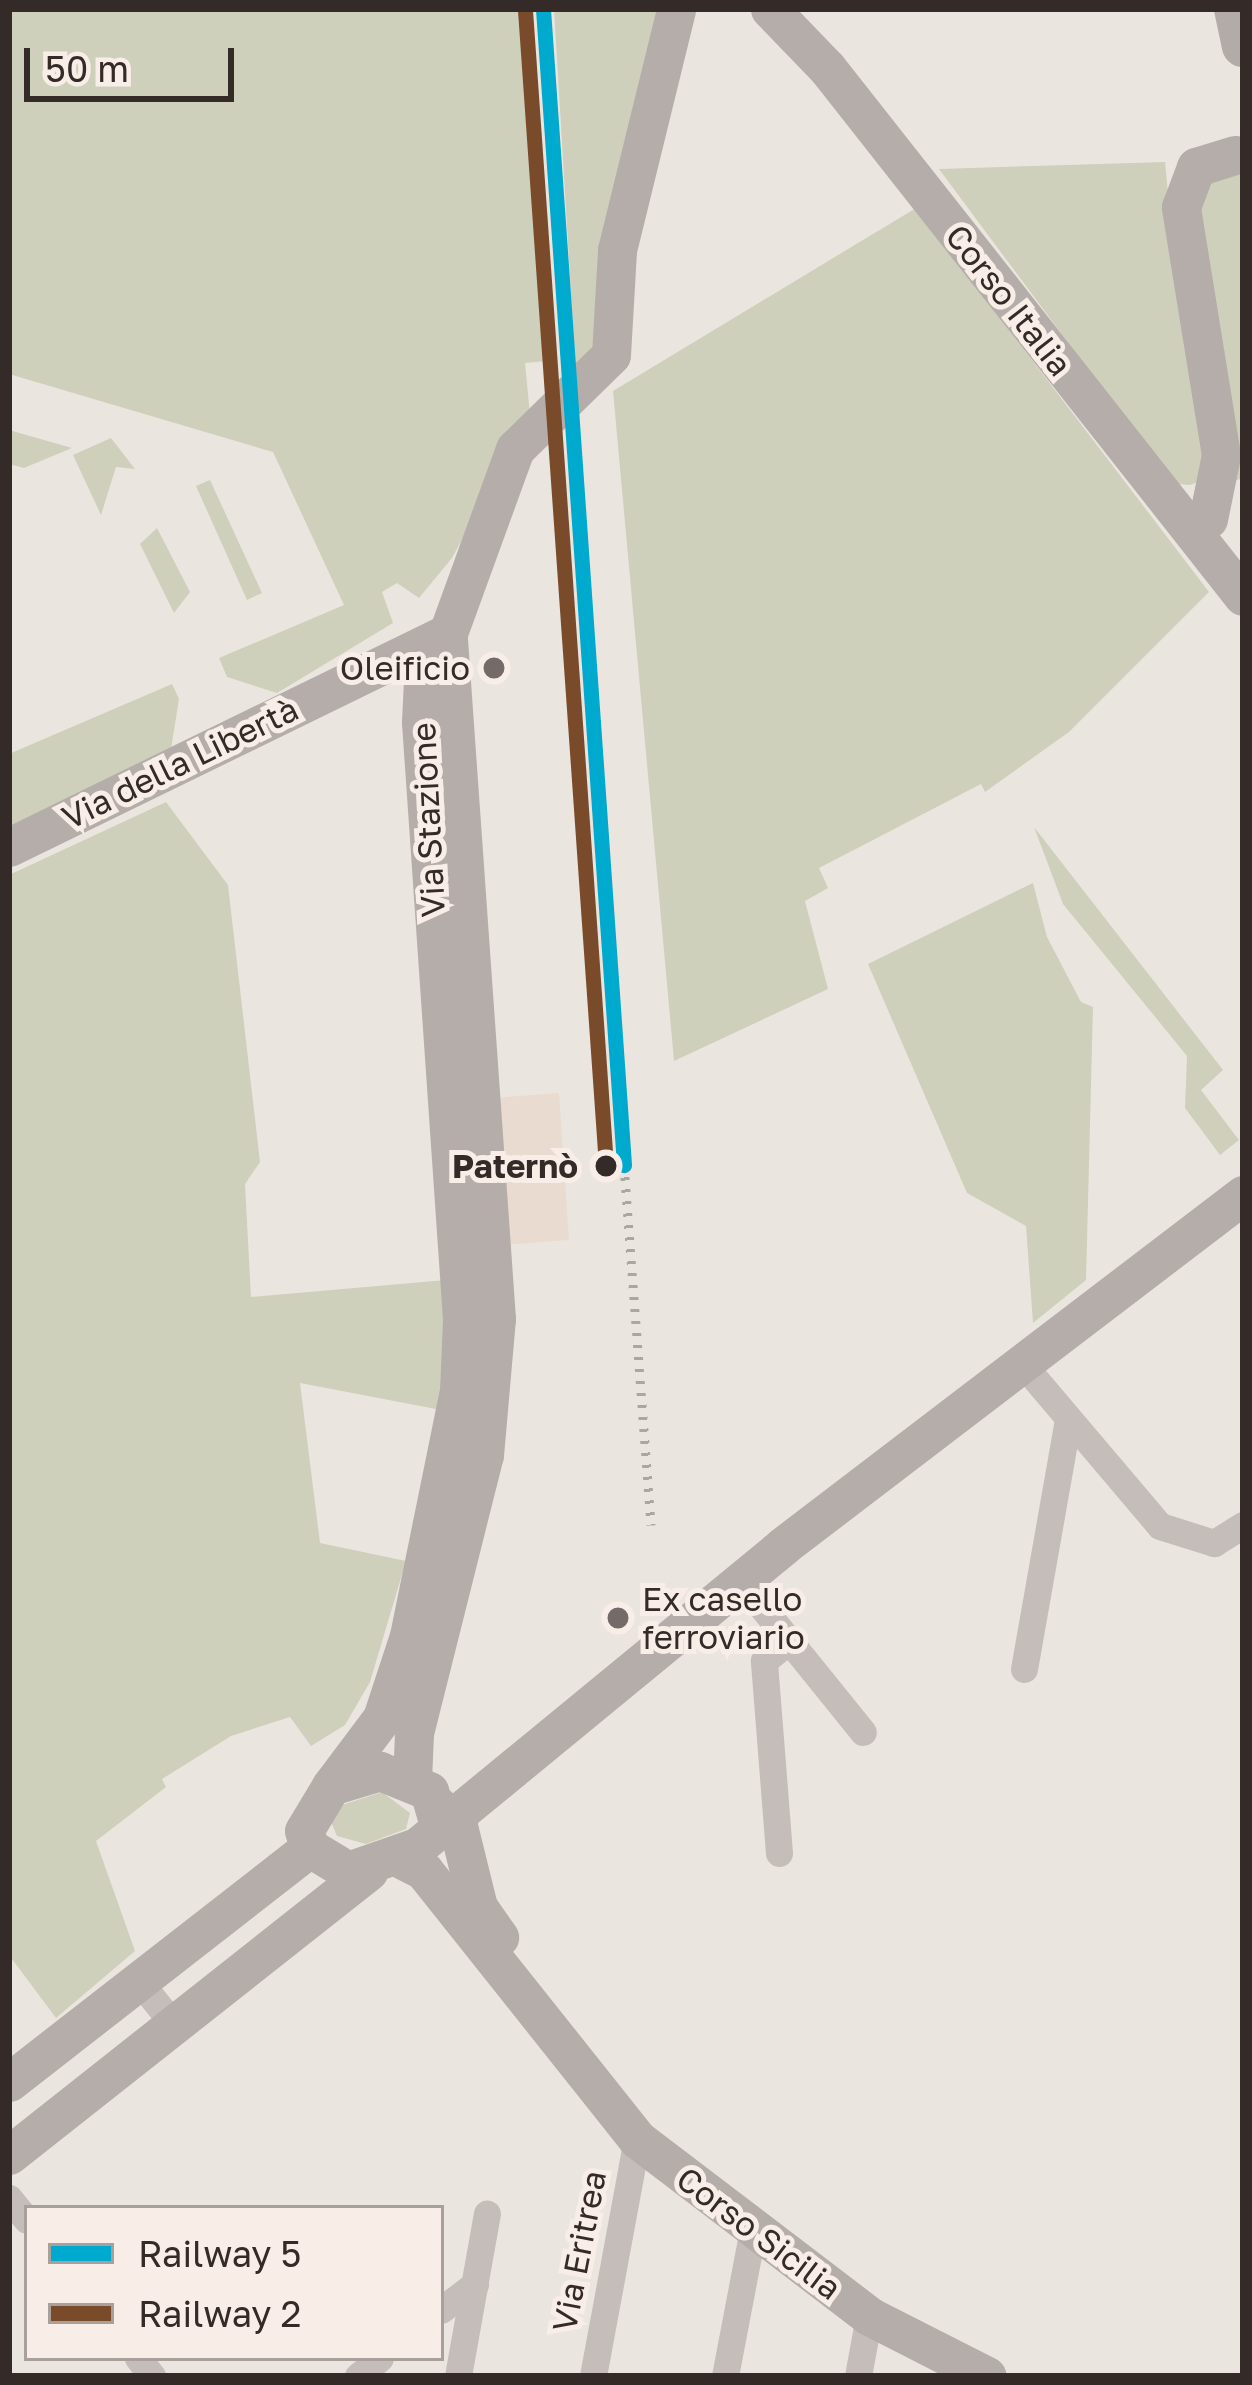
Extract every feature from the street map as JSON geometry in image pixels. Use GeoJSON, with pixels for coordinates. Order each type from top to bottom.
{"type":"FeatureCollection","features":[{"type":"Feature","properties":{"kind":"main road"},"geometry":{"type":"LineString","coordinates":[[1235,9],[1243,46]]}},
{"type":"Feature","properties":{"kind":"street"},"geometry":{"type":"LineString","coordinates":[[448,632],[508,461],[610,355],[615,263],[676,9]]}},
{"type":"Feature","properties":{"kind":"street","name":"Corso Italia"},"geometry":{"type":"LineString","coordinates":[[770,9],[856,106],[1200,525],[1243,596]]}},
{"type":"Feature","properties":{"kind":"street"},"geometry":{"type":"LineString","coordinates":[[1200,525],[1221,455],[1181,207],[1196,167],[1235,155]]}},
{"type":"Feature","properties":{"kind":"street"},"geometry":{"type":"LineString","coordinates":[[1200,525],[1243,494]]}},
{"type":"Feature","properties":{"kind":"street","name":"Via della Libertà"},"geometry":{"type":"LineString","coordinates":[[9,847],[448,632]]}},
{"type":"Feature","properties":{"kind":"street","name":"Via Stazione"},"geometry":{"type":"LineString","coordinates":[[331,1786],[389,1698],[430,1550],[459,1391],[462,1319],[422,722],[423,679],[448,632]]}},
{"type":"Feature","properties":{"kind":"street","name":"Via Stazione"},"geometry":{"type":"LineString","coordinates":[[433,1803],[413,1733],[484,1455],[496,1319],[448,632]]}},
{"type":"Feature","properties":{"kind":"street"},"geometry":{"type":"LineString","coordinates":[[1105,1295],[1243,1166]]}},
{"type":"Feature","properties":{"kind":"street"},"geometry":{"type":"LineString","coordinates":[[433,1803],[741,1581],[1105,1295],[1243,1195]]}},
{"type":"Feature","properties":{"kind":"street"},"geometry":{"type":"LineString","coordinates":[[1020,1361],[1160,1526],[1214,1543],[1243,1525]]}},
{"type":"Feature","properties":{"kind":"street"},"geometry":{"type":"LineString","coordinates":[[1024,1669],[1068,1420]]}},
{"type":"Feature","properties":{"kind":"street"},"geometry":{"type":"LineString","coordinates":[[9,2155],[383,1865],[433,1803],[471,1772],[783,1546]]}},
{"type":"Feature","properties":{"kind":"street"},"geometry":{"type":"LineString","coordinates":[[741,1581],[863,1732]]}},
{"type":"Feature","properties":{"kind":"street"},"geometry":{"type":"LineString","coordinates":[[779,1853],[764,1661],[789,1641]]}},
{"type":"Feature","properties":{"kind":"street"},"geometry":{"type":"LineString","coordinates":[[380,1771],[433,1803],[478,1907],[562,2052],[424,1871],[330,1864],[310,1848],[307,1815],[331,1786],[380,1771]]}},
{"type":"Feature","properties":{"kind":"street"},"geometry":{"type":"LineString","coordinates":[[9,2082],[310,1848]]}},
{"type":"Feature","properties":{"kind":"street"},"geometry":{"type":"LineString","coordinates":[[139,1981],[174,2025]]}},
{"type":"Feature","properties":{"kind":"street","name":"Corso Sicilia"},"geometry":{"type":"LineString","coordinates":[[562,2052],[637,2139],[752,2234],[869,2315],[987,2376]]}},
{"type":"Feature","properties":{"kind":"street","name":"Via Eritrea"},"geometry":{"type":"LineString","coordinates":[[592,2376],[637,2139]]}},
{"type":"Feature","properties":{"kind":"street"},"geometry":{"type":"LineString","coordinates":[[458,2376],[488,2214]]}},
{"type":"Feature","properties":{"kind":"street"},"geometry":{"type":"LineString","coordinates":[[725,2376],[752,2234]]}},
{"type":"Feature","properties":{"kind":"street"},"geometry":{"type":"LineString","coordinates":[[444,2309],[475,2284]]}},
{"type":"Feature","properties":{"kind":"street"},"geometry":{"type":"LineString","coordinates":[[858,2376],[869,2315]]}},
{"type":"Feature","properties":{"kind":"green space"},"geometry":{"type":"Polygon","coordinates":[[[9,9],[520,9],[547,361],[525,363],[530,415],[452,558],[419,598],[397,583],[382,592],[393,623],[277,693],[227,677],[219,658],[344,605],[273,452],[9,374],[9,9]]]}},
{"type":"Feature","properties":{"kind":"green space"},"geometry":{"type":"Polygon","coordinates":[[[554,9],[662,9],[603,244],[594,343],[576,377],[554,9]]]}},
{"type":"Feature","properties":{"kind":"green space"},"geometry":{"type":"Polygon","coordinates":[[[1165,162],[1174,257],[1211,425],[1201,481],[1190,485],[1178,484],[1130,426],[939,169],[1165,162]]]}},
{"type":"Feature","properties":{"kind":"green space"},"geometry":{"type":"Polygon","coordinates":[[[1243,163],[1243,478],[1234,481],[1195,286],[1199,176],[1243,163]]]}},
{"type":"Feature","properties":{"kind":"green space"},"geometry":{"type":"Polygon","coordinates":[[[916,208],[1209,592],[1069,732],[985,792],[981,784],[819,868],[828,888],[805,901],[828,989],[674,1061],[613,391],[916,208]]]}},
{"type":"Feature","properties":{"kind":"green space"},"geometry":{"type":"Polygon","coordinates":[[[9,430],[72,448],[24,468],[9,464],[9,430]]]}},
{"type":"Feature","properties":{"kind":"green space"},"geometry":{"type":"Polygon","coordinates":[[[111,438],[135,469],[116,467],[101,515],[73,455],[111,438]]]}},
{"type":"Feature","properties":{"kind":"green space"},"geometry":{"type":"Polygon","coordinates":[[[210,480],[262,593],[247,600],[196,486],[210,480]]]}},
{"type":"Feature","properties":{"kind":"green space"},"geometry":{"type":"Polygon","coordinates":[[[157,528],[190,592],[174,613],[140,544],[157,528]]]}},
{"type":"Feature","properties":{"kind":"green space"},"geometry":{"type":"Polygon","coordinates":[[[172,684],[179,699],[171,749],[9,826],[9,754],[172,684]]]}},
{"type":"Feature","properties":{"kind":"green space"},"geometry":{"type":"Polygon","coordinates":[[[166,802],[228,885],[260,1162],[245,1184],[251,1297],[446,1280],[441,1410],[300,1383],[320,1543],[406,1561],[370,1682],[345,1725],[311,1746],[290,1717],[231,1736],[162,1779],[166,1787],[96,1841],[135,1951],[56,2018],[9,1955],[9,875],[166,802]]]}},
{"type":"Feature","properties":{"kind":"green space"},"geometry":{"type":"Polygon","coordinates":[[[1034,827],[1223,1070],[1201,1090],[1239,1140],[1220,1155],[1185,1108],[1187,1056],[1063,904],[1034,827]]]}},
{"type":"Feature","properties":{"kind":"green space"},"geometry":{"type":"Polygon","coordinates":[[[1033,883],[1047,937],[1081,1002],[1093,1007],[1086,1280],[1033,1323],[1026,1226],[967,1193],[868,964],[1033,883]]]}},
{"type":"Feature","properties":{"kind":"green space"},"geometry":{"type":"Polygon","coordinates":[[[382,1792],[410,1813],[406,1829],[366,1844],[337,1836],[331,1822],[339,1806],[382,1792]]]}},
{"type":"Feature","properties":{"kind":"shaded area"},"geometry":{"type":"Polygon","coordinates":[[[559,1093],[569,1240],[490,1246],[479,1099],[559,1093]]]}},
{"type":"Feature","properties":{"kind":"railway"},"geometry":{"type":"LineString","coordinates":[[624,1165],[651,1525]]}},
{"type":"Feature","properties":{"kind":"rail line","name":"5"},"geometry":{"type":"LineString","coordinates":[[543,9],[624,1165]]}},
{"type":"Feature","properties":{"kind":"rail line","name":"2"},"geometry":{"type":"LineString","coordinates":[[525,10],[606,1166]]}},
{"type":"Feature","properties":{"kind":"place","name":"Oleificio"},"geometry":{"type":"Point","coordinates":[494,668]}},
{"type":"Feature","properties":{"kind":"place","name":"Paternò"},"geometry":{"type":"Point","coordinates":[606,1166]}},
{"type":"Feature","properties":{"kind":"place","name":"Ex casello ferroviario"},"geometry":{"type":"Point","coordinates":[618,1618]}}]}
